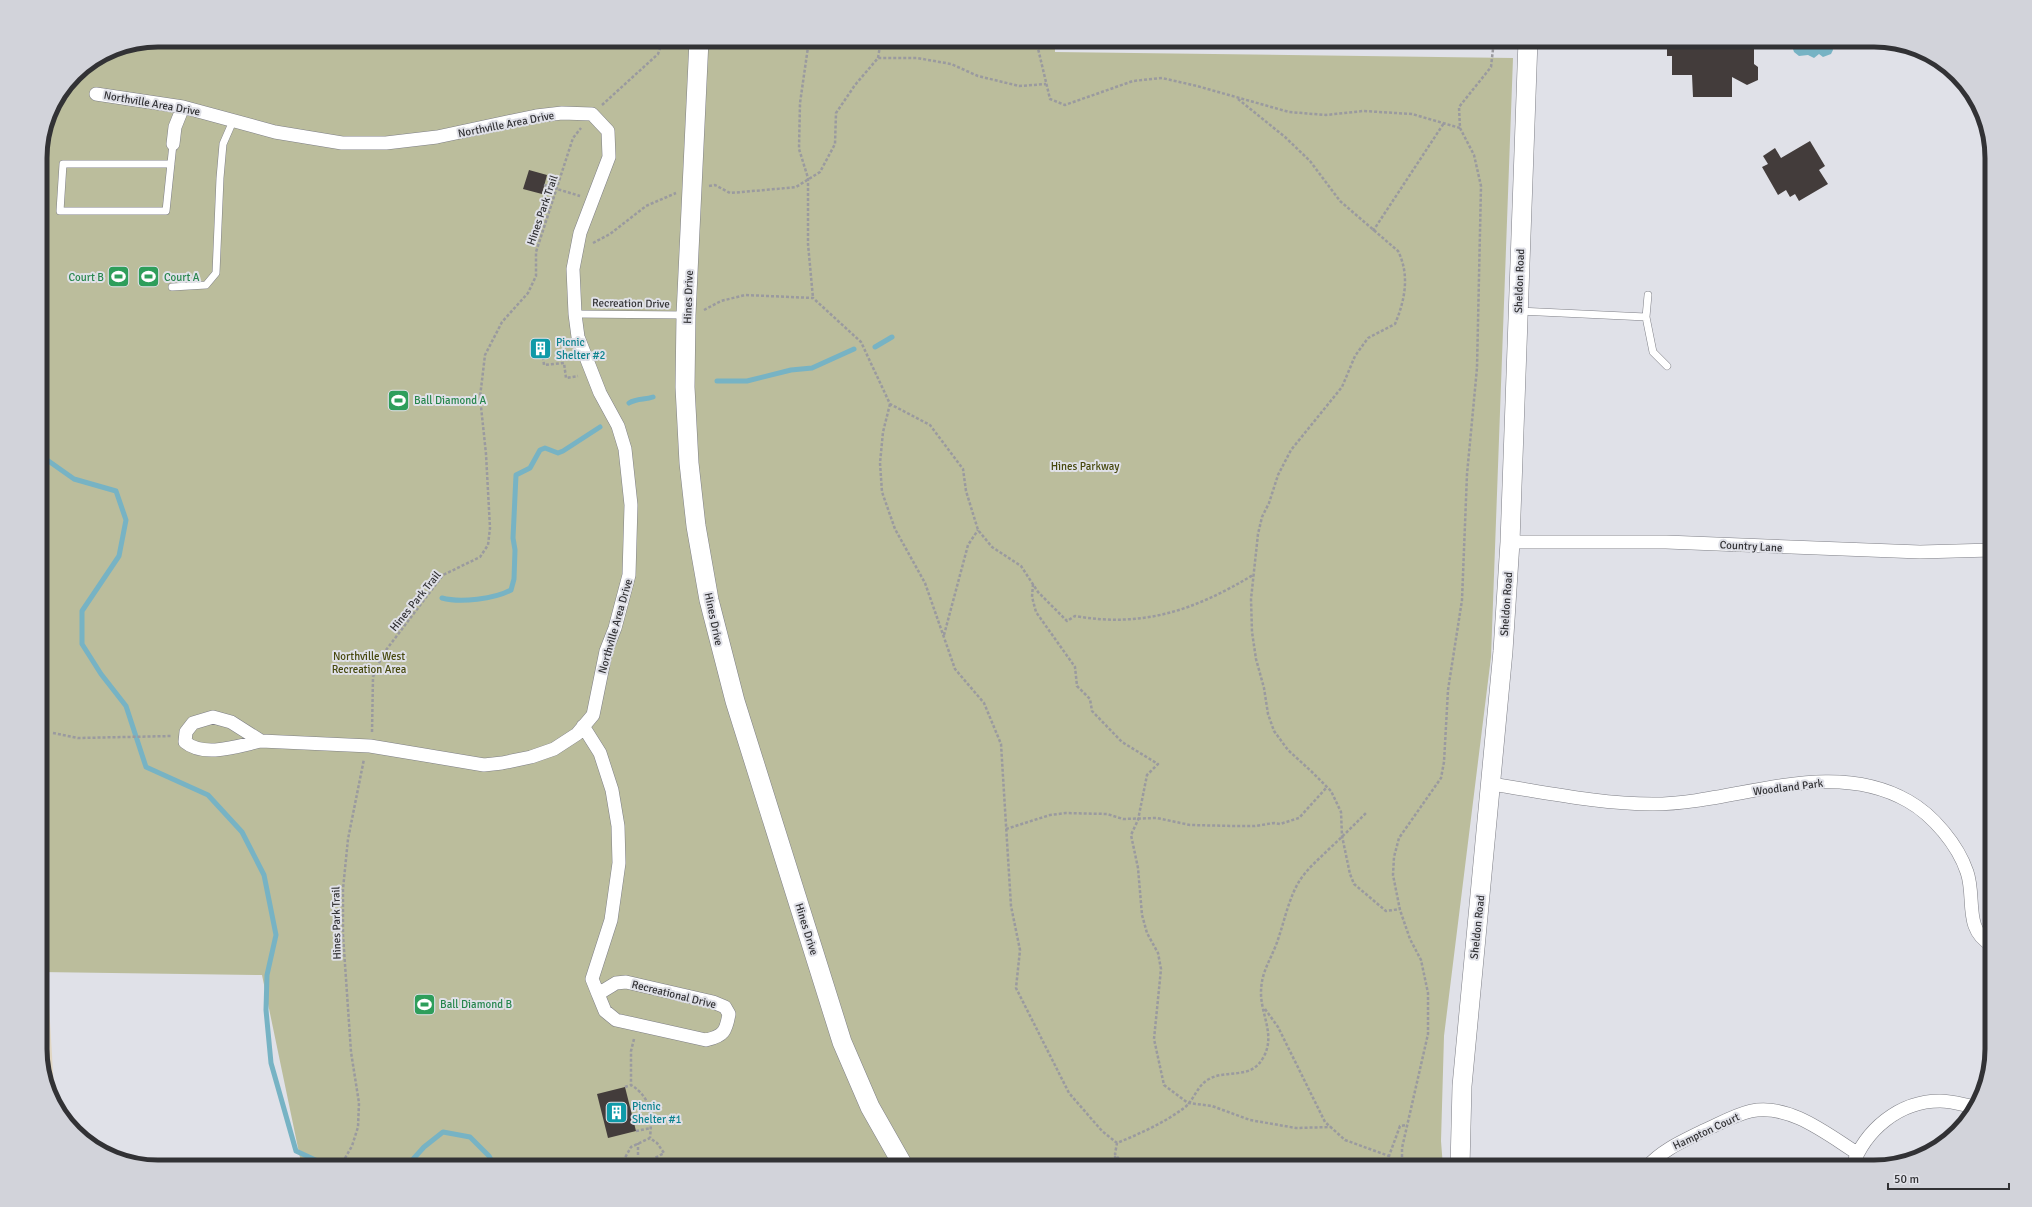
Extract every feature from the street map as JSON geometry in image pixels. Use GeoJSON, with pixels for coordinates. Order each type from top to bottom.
{"type":"FeatureCollection","features":[{"type":"Feature","properties":{"kind":"street","name":"Hines Drive"},"geometry":{"type":"LineString","coordinates":[[699,47],[686,315],[686,387],[689,463],[696,526],[709,600],[722,658],[842,1042],[870,1107],[900,1160]]}},
{"type":"Feature","properties":{"kind":"street","name":"Sheldon Road"},"geometry":{"type":"LineString","coordinates":[[1460,1160],[1462,1086],[1503,651],[1510,542],[1528,47]]}},
{"type":"Feature","properties":{"kind":"street","name":"Northville Area Drive"},"geometry":{"type":"LineString","coordinates":[[96,94],[183,107],[275,132],[342,143],[386,143],[437,138],[536,116],[562,113],[592,114],[608,131],[610,143],[609,157],[580,234],[573,269],[575,314],[578,337],[592,373],[618,426],[625,448],[631,505],[629,575],[615,628],[606,651],[593,715],[577,734],[554,748],[531,757],[502,764],[484,765],[370,746],[261,741],[208,750],[191,748],[185,742],[186,732],[193,723],[213,718],[232,722],[261,741]]}},
{"type":"Feature","properties":{"kind":"street"},"geometry":{"type":"LineString","coordinates":[[173,144],[175,127],[183,107]]}},
{"type":"Feature","properties":{"kind":"street","name":"Country Lane"},"geometry":{"type":"LineString","coordinates":[[1510,542],[1666,542],[1920,552],[1985,550]]}},
{"type":"Feature","properties":{"kind":"street","name":"Recreational Drive"},"geometry":{"type":"LineString","coordinates":[[584,726],[600,753],[612,790],[618,826],[619,863],[612,914],[592,979],[598,994],[605,1011],[616,1020],[706,1040],[719,1037],[727,1026],[729,1014],[725,1008],[713,1002],[626,982],[616,983],[598,994]]}},
{"type":"Feature","properties":{"kind":"street","name":"Woodland Park"},"geometry":{"type":"LineString","coordinates":[[1491,784],[1596,800],[1652,804],[1688,802],[1747,791],[1832,782],[1861,785],[1888,792],[1909,801],[1924,812],[1946,835],[1962,858],[1971,891],[1972,918],[1974,927],[1981,938],[1985,940]]}},
{"type":"Feature","properties":{"kind":"street"},"geometry":{"type":"LineString","coordinates":[[1854,1160],[1857,1153],[1869,1134],[1884,1120],[1905,1107],[1924,1102],[1940,1101],[1969,1106]]}},
{"type":"Feature","properties":{"kind":"street","name":"Hampton Court"},"geometry":{"type":"LineString","coordinates":[[1654,1160],[1663,1152],[1734,1117],[1760,1111],[1778,1111],[1810,1124],[1857,1153]]}},
{"type":"Feature","properties":{"kind":"lane"},"geometry":{"type":"LineString","coordinates":[[172,287],[206,285],[216,273],[223,144],[232,121]]}},
{"type":"Feature","properties":{"kind":"lane"},"geometry":{"type":"LineString","coordinates":[[171,164],[63,164],[60,210],[166,212],[171,164],[173,144]]}},
{"type":"Feature","properties":{"kind":"lane"},"geometry":{"type":"LineString","coordinates":[[1648,294],[1646,318],[1653,352],[1667,366]]}},
{"type":"Feature","properties":{"kind":"lane"},"geometry":{"type":"LineString","coordinates":[[1518,311],[1646,318]]}},
{"type":"Feature","properties":{"kind":"lane","name":"Recreation Drive"},"geometry":{"type":"LineString","coordinates":[[575,314],[686,315]]}},
{"type":"Feature","properties":{"kind":"path","name":"Hines Park Trail"},"geometry":{"type":"LineString","coordinates":[[344,1160],[352,1146],[358,1127],[359,1103],[351,1052],[343,935],[343,889],[348,839],[363,762],[370,746],[373,677],[383,654],[444,575],[480,557],[488,546],[490,528],[487,468],[480,398],[485,355],[502,322],[528,293],[536,276],[536,252],[558,190],[573,138],[592,114],[658,54],[660,47]]}},
{"type":"Feature","properties":{"kind":"path"},"geometry":{"type":"LineString","coordinates":[[809,47],[800,102],[799,149],[808,178],[808,244],[813,298]]}},
{"type":"Feature","properties":{"kind":"path"},"geometry":{"type":"LineString","coordinates":[[577,252],[610,234],[646,206],[692,186],[715,185],[730,193],[796,187],[808,178],[820,172],[835,144],[836,113],[855,85],[878,58],[880,47]]}},
{"type":"Feature","properties":{"kind":"path"},"geometry":{"type":"LineString","coordinates":[[1038,47],[1050,99],[1065,105],[1133,81],[1162,78],[1197,86],[1238,99],[1289,112],[1326,115],[1363,111],[1412,114],[1460,128]]}},
{"type":"Feature","properties":{"kind":"path"},"geometry":{"type":"LineString","coordinates":[[1402,1160],[1402,1148],[1428,1034],[1428,993],[1421,960],[1410,939],[1400,910],[1393,875],[1394,857],[1399,838],[1440,778],[1446,744],[1448,690],[1462,600],[1467,474],[1477,368],[1481,186],[1474,155],[1460,128],[1459,107],[1491,67],[1493,47]]}},
{"type":"Feature","properties":{"kind":"path"},"geometry":{"type":"LineString","coordinates":[[878,58],[917,58],[951,64],[978,76],[1019,86],[1046,84]]}},
{"type":"Feature","properties":{"kind":"path"},"geometry":{"type":"LineString","coordinates":[[1238,99],[1286,137],[1310,161],[1340,201],[1398,251],[1403,261],[1406,278],[1402,306],[1395,324],[1368,338],[1355,356],[1342,387],[1291,450],[1278,475],[1269,503],[1262,516],[1258,534],[1253,574],[1252,632],[1256,659],[1264,688],[1268,714],[1274,731],[1288,750],[1327,787],[1341,812],[1342,836],[1350,874],[1354,884],[1386,911],[1400,910]]}},
{"type":"Feature","properties":{"kind":"path"},"geometry":{"type":"LineString","coordinates":[[1373,231],[1444,123]]}},
{"type":"Feature","properties":{"kind":"path"},"geometry":{"type":"LineString","coordinates":[[544,185],[592,200]]}},
{"type":"Feature","properties":{"kind":"path"},"geometry":{"type":"LineString","coordinates":[[686,315],[745,295],[813,298],[861,342],[890,404],[930,425],[963,470],[966,491],[978,530],[992,547],[1021,566],[1038,592],[1067,621],[1075,616],[1101,620],[1143,618],[1187,609],[1229,589],[1253,574]]}},
{"type":"Feature","properties":{"kind":"path"},"geometry":{"type":"LineString","coordinates":[[543,357],[544,365],[564,363],[566,378],[592,373]]}},
{"type":"Feature","properties":{"kind":"path"},"geometry":{"type":"LineString","coordinates":[[890,404],[883,432],[880,463],[882,492],[895,529],[925,583],[955,669],[984,703],[1001,744],[1011,906],[1020,950],[1016,988],[1069,1093],[1102,1131],[1116,1143]]}},
{"type":"Feature","properties":{"kind":"path"},"geometry":{"type":"LineString","coordinates":[[944,634],[968,545],[978,530]]}},
{"type":"Feature","properties":{"kind":"path"},"geometry":{"type":"LineString","coordinates":[[1033,583],[1032,596],[1036,612],[1075,667],[1078,686],[1090,699],[1092,711],[1122,742],[1158,764],[1147,775],[1138,820],[1131,834],[1138,868],[1142,915],[1147,933],[1158,954],[1161,969],[1154,1039],[1164,1086],[1188,1103],[1212,1106],[1250,1120],[1296,1128],[1331,1127]]}},
{"type":"Feature","properties":{"kind":"path"},"geometry":{"type":"LineString","coordinates":[[47,729],[78,738],[155,737]]}},
{"type":"Feature","properties":{"kind":"path"},"geometry":{"type":"LineString","coordinates":[[1006,828],[1050,815],[1066,813],[1107,814],[1123,819],[1138,820],[1157,818],[1190,825],[1255,826],[1274,823],[1280,824],[1299,818],[1327,787]]}},
{"type":"Feature","properties":{"kind":"path"},"geometry":{"type":"LineString","coordinates":[[1116,1143],[1141,1133],[1185,1108],[1195,1092],[1209,1078],[1247,1071],[1257,1067],[1264,1057],[1269,1041],[1268,1025],[1261,994],[1263,971],[1274,951],[1293,894],[1300,880],[1310,867],[1366,813]]}},
{"type":"Feature","properties":{"kind":"path"},"geometry":{"type":"LineString","coordinates":[[1263,1006],[1278,1027],[1325,1122],[1345,1140],[1388,1156]]}},
{"type":"Feature","properties":{"kind":"path"},"geometry":{"type":"LineString","coordinates":[[638,1025],[631,1051],[631,1085],[645,1098],[650,1110],[650,1138]]}},
{"type":"Feature","properties":{"kind":"path"},"geometry":{"type":"LineString","coordinates":[[625,1087],[631,1085]]}},
{"type":"Feature","properties":{"kind":"path"},"geometry":{"type":"LineString","coordinates":[[1388,1160],[1388,1156],[1400,1126],[1407,1125]]}},
{"type":"Feature","properties":{"kind":"path"},"geometry":{"type":"LineString","coordinates":[[636,1131],[651,1128]]}},
{"type":"Feature","properties":{"kind":"path"},"geometry":{"type":"LineString","coordinates":[[623,1160],[626,1152],[631,1147],[650,1138]]}},
{"type":"Feature","properties":{"kind":"path"},"geometry":{"type":"LineString","coordinates":[[650,1138],[657,1143],[664,1153],[655,1158]]}},
{"type":"Feature","properties":{"kind":"path"},"geometry":{"type":"LineString","coordinates":[[638,1143],[638,1155]]}},
{"type":"Feature","properties":{"kind":"path"},"geometry":{"type":"LineString","coordinates":[[1116,1143],[1116,1160]]}},
{"type":"Feature","properties":{"kind":"path"},"geometry":{"type":"LineString","coordinates":[[1115,1154],[1120,1160]]}},
{"type":"Feature","properties":{"kind":"shaded area"},"geometry":{"type":"Polygon","coordinates":[[[47,972],[54,1088],[47,1056],[47,972]]]}},
{"type":"Feature","properties":{"kind":"green space"},"geometry":{"type":"Polygon","coordinates":[[[151,47],[1055,47],[1055,52],[1513,58],[1491,657],[1444,1036],[1441,1141],[1442,1160],[301,1160],[262,975],[47,972],[47,151],[51,129],[58,109],[75,85],[96,66],[116,55],[151,47]]]}},
{"type":"Feature","properties":{"kind":"water"},"geometry":{"type":"Polygon","coordinates":[[[1792,47],[1832,47],[1833,50],[1831,54],[1823,57],[1819,54],[1814,58],[1808,55],[1799,56],[1794,52],[1792,47]]]}},
{"type":"Feature","properties":{"kind":"building"},"geometry":{"type":"Polygon","coordinates":[[[1667,47],[1754,47],[1754,64],[1758,67],[1758,80],[1747,85],[1732,77],[1732,97],[1693,97],[1692,75],[1672,75],[1672,56],[1667,56],[1667,47]]]}},
{"type":"Feature","properties":{"kind":"building"},"geometry":{"type":"Polygon","coordinates":[[[1810,141],[1825,166],[1819,170],[1828,184],[1799,201],[1795,194],[1790,197],[1786,190],[1778,195],[1762,167],[1768,164],[1763,156],[1775,148],[1781,158],[1810,141]]]}},
{"type":"Feature","properties":{"kind":"building"},"geometry":{"type":"Polygon","coordinates":[[[529,170],[547,175],[542,194],[523,189],[529,170]]]}},
{"type":"Feature","properties":{"kind":"building","name":"Picnic Shelter #1"},"geometry":{"type":"Polygon","coordinates":[[[625,1087],[636,1131],[608,1138],[597,1094],[625,1087]]]}},
{"type":"Feature","properties":{"kind":"waterway"},"geometry":{"type":"LineString","coordinates":[[875,347],[892,337]]}},
{"type":"Feature","properties":{"kind":"waterway"},"geometry":{"type":"LineString","coordinates":[[717,381],[747,381],[791,370],[812,368],[854,349]]}},
{"type":"Feature","properties":{"kind":"waterway"},"geometry":{"type":"LineString","coordinates":[[629,403],[635,400],[653,397]]}},
{"type":"Feature","properties":{"kind":"waterway"},"geometry":{"type":"LineString","coordinates":[[442,598],[458,600],[487,598],[511,590],[514,579],[515,550],[513,538],[516,475],[530,468],[540,450],[545,448],[558,453],[600,427]]}},
{"type":"Feature","properties":{"kind":"waterway"},"geometry":{"type":"LineString","coordinates":[[47,460],[74,479],[116,491],[126,520],[119,556],[82,611],[82,644],[101,674],[126,706],[146,767],[208,795],[242,832],[264,875],[276,935],[267,975],[266,1010],[271,1063],[296,1151],[316,1160]]}},
{"type":"Feature","properties":{"kind":"waterway"},"geometry":{"type":"LineString","coordinates":[[412,1160],[424,1147],[443,1132],[470,1137],[491,1160]]}},
{"type":"Feature","properties":{"kind":"place","name":"Court B"},"geometry":{"type":"Point","coordinates":[119,277]}},
{"type":"Feature","properties":{"kind":"place","name":"Court A"},"geometry":{"type":"Point","coordinates":[148,277]}},
{"type":"Feature","properties":{"kind":"place","name":"Picnic Shelter #2"},"geometry":{"type":"Point","coordinates":[541,348]}},
{"type":"Feature","properties":{"kind":"place","name":"Ball Diamond A"},"geometry":{"type":"Point","coordinates":[399,400]}},
{"type":"Feature","properties":{"kind":"place","name":"Ball Diamond B"},"geometry":{"type":"Point","coordinates":[425,1004]}},
{"type":"Feature","properties":{"kind":"place","name":"Picnic Shelter #1"},"geometry":{"type":"Point","coordinates":[616,1112]}},
{"type":"Feature","properties":{"kind":"park label","name":"Hines Parkway"},"geometry":{"type":"Point","coordinates":[1085,466]}},
{"type":"Feature","properties":{"kind":"park label","name":"Northville West Recreation Area"},"geometry":{"type":"Point","coordinates":[369,662]}}]}
